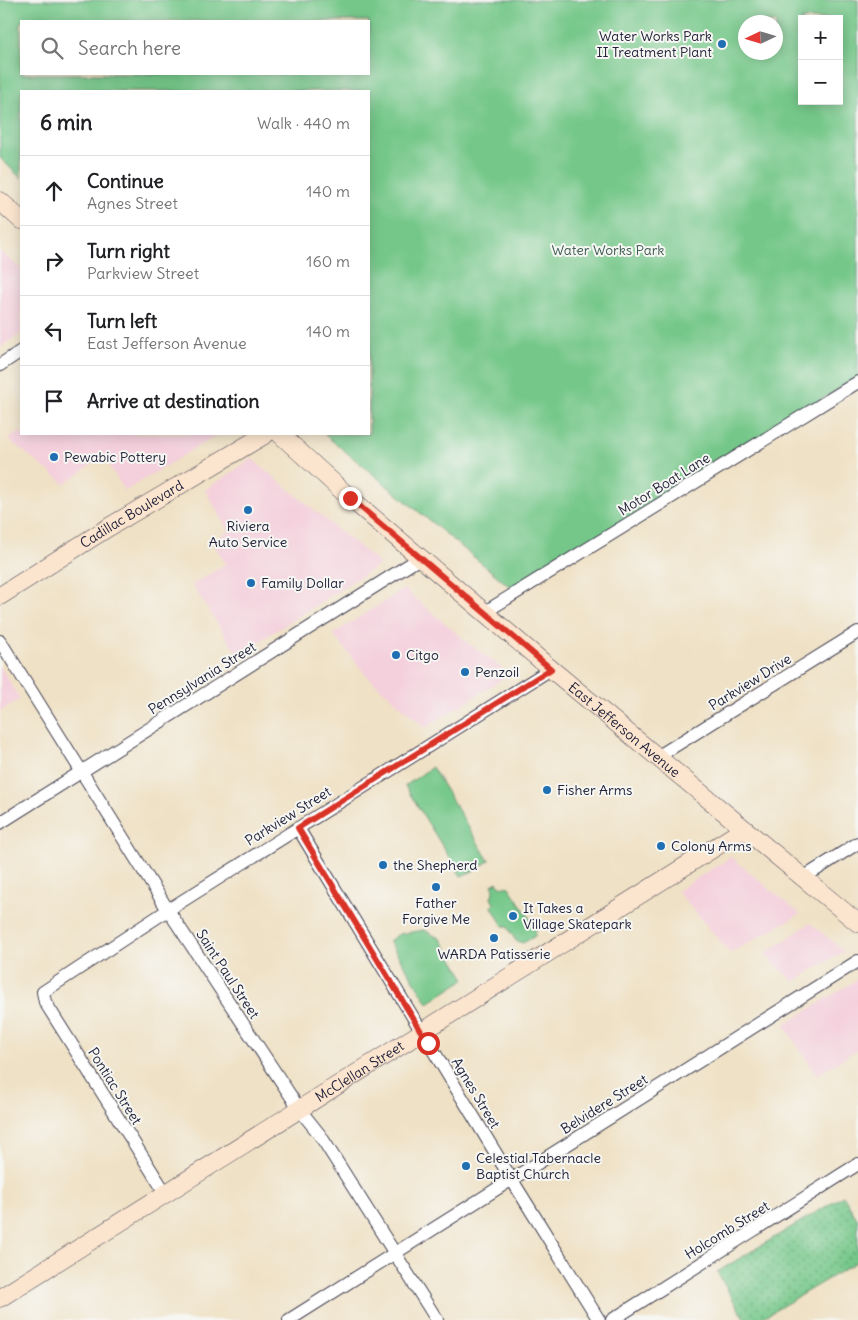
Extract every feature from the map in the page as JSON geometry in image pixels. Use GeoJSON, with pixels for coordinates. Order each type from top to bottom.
{"type":"FeatureCollection","features":[{"type":"Feature","properties":{"kind":"street"},"geometry":{"type":"LineString","coordinates":[[0,201],[20,219]]}},
{"type":"Feature","properties":{"kind":"street"},"geometry":{"type":"LineString","coordinates":[[0,365],[20,352]]}},
{"type":"Feature","properties":{"kind":"street","name":"Motor Boat Lane"},"geometry":{"type":"LineString","coordinates":[[485,612],[858,382]]}},
{"type":"Feature","properties":{"kind":"street","name":"Cadillac Boulevard"},"geometry":{"type":"LineString","coordinates":[[0,596],[109,527],[264,435]]}},
{"type":"Feature","properties":{"kind":"street","name":"East Jefferson Avenue"},"geometry":{"type":"LineString","coordinates":[[281,435],[350,498],[551,669],[858,923]]}},
{"type":"Feature","properties":{"kind":"street","name":"Pennsylvania Street"},"geometry":{"type":"LineString","coordinates":[[0,823],[420,558]]}},
{"type":"Feature","properties":{"kind":"street","name":"Parkview Drive"},"geometry":{"type":"LineString","coordinates":[[657,757],[858,632]]}},
{"type":"Feature","properties":{"kind":"street","name":"Saint Paul Street"},"geometry":{"type":"LineString","coordinates":[[0,641],[168,910],[300,1110],[320,1135],[437,1320]]}},
{"type":"Feature","properties":{"kind":"street","name":"Parkview Street"},"geometry":{"type":"LineString","coordinates":[[43,992],[168,910],[551,669]]}},
{"type":"Feature","properties":{"kind":"street","name":"Agnes Street"},"geometry":{"type":"LineString","coordinates":[[298,828],[599,1320]]}},
{"type":"Feature","properties":{"kind":"street","name":"McClellan Street"},"geometry":{"type":"LineString","coordinates":[[0,1298],[744,829]]}},
{"type":"Feature","properties":{"kind":"street"},"geometry":{"type":"LineString","coordinates":[[803,878],[858,843]]}},
{"type":"Feature","properties":{"kind":"street","name":"Belvidere Street"},"geometry":{"type":"LineString","coordinates":[[289,1320],[858,961]]}},
{"type":"Feature","properties":{"kind":"street","name":"Pontiac Street"},"geometry":{"type":"LineString","coordinates":[[43,992],[45,1002],[166,1194]]}},
{"type":"Feature","properties":{"kind":"street","name":"Holcomb Street"},"geometry":{"type":"LineString","coordinates":[[612,1320],[858,1164]]}},
{"type":"Feature","properties":{"kind":"shaded area"},"geometry":{"type":"Polygon","coordinates":[[[0,251],[20,268],[20,335],[0,347],[0,251]]]}},
{"type":"Feature","properties":{"kind":"shaded area"},"geometry":{"type":"Polygon","coordinates":[[[20,432],[20,435],[216,435],[125,491],[103,456],[65,484],[8,439],[20,432]]]}},
{"type":"Feature","properties":{"kind":"shaded area"},"geometry":{"type":"Polygon","coordinates":[[[252,459],[380,564],[238,655],[192,585],[226,564],[212,542],[229,531],[205,490],[252,459]]]}},
{"type":"Feature","properties":{"kind":"shaded area"},"geometry":{"type":"Polygon","coordinates":[[[404,589],[471,645],[510,674],[425,728],[366,675],[333,634],[404,589]]]}},
{"type":"Feature","properties":{"kind":"shaded area"},"geometry":{"type":"Polygon","coordinates":[[[0,666],[20,699],[0,711],[0,666]]]}},
{"type":"Feature","properties":{"kind":"shaded area"},"geometry":{"type":"Polygon","coordinates":[[[731,857],[800,914],[730,953],[677,891],[731,857]]]}},
{"type":"Feature","properties":{"kind":"shaded area"},"geometry":{"type":"Polygon","coordinates":[[[810,923],[844,951],[794,982],[765,954],[810,923]]]}},
{"type":"Feature","properties":{"kind":"shaded area"},"geometry":{"type":"Polygon","coordinates":[[[858,979],[858,1049],[817,1075],[784,1025],[858,979]]]}},
{"type":"Feature","properties":{"kind":"green space","name":"Water Works Park"},"geometry":{"type":"Polygon","coordinates":[[[0,0],[858,0],[858,377],[514,590],[325,435],[370,435],[370,90],[20,90],[20,177],[0,158],[0,0]]]}},
{"type":"Feature","properties":{"kind":"green space"},"geometry":{"type":"Polygon","coordinates":[[[432,767],[489,861],[461,876],[405,786],[432,767]]]}},
{"type":"Feature","properties":{"kind":"green space","name":"It Takes a Village Skatepark"},"geometry":{"type":"Polygon","coordinates":[[[497,882],[500,886],[509,887],[536,928],[535,936],[523,943],[516,941],[507,926],[503,926],[492,907],[494,904],[491,898],[494,889],[492,885],[497,882]]]}},
{"type":"Feature","properties":{"kind":"green space"},"geometry":{"type":"Polygon","coordinates":[[[424,930],[441,939],[465,979],[428,1003],[389,941],[399,934],[424,930]]]}},
{"type":"Feature","properties":{"kind":"green space"},"geometry":{"type":"Polygon","coordinates":[[[843,1196],[858,1220],[858,1261],[759,1320],[745,1320],[717,1272],[843,1196]]]}},
{"type":"Feature","properties":{"kind":"place","name":"Water Works Park II Treatment Plant"},"geometry":{"type":"Point","coordinates":[722,44]}},
{"type":"Feature","properties":{"kind":"place","name":"Pewabic Pottery"},"geometry":{"type":"Point","coordinates":[54,457]}},
{"type":"Feature","properties":{"kind":"place","name":"Riviera Auto Service"},"geometry":{"type":"Point","coordinates":[248,510]}},
{"type":"Feature","properties":{"kind":"place","name":"Family Dollar"},"geometry":{"type":"Point","coordinates":[251,583]}},
{"type":"Feature","properties":{"kind":"place","name":"Citgo"},"geometry":{"type":"Point","coordinates":[396,655]}},
{"type":"Feature","properties":{"kind":"place","name":"Penzoil"},"geometry":{"type":"Point","coordinates":[465,672]}},
{"type":"Feature","properties":{"kind":"place","name":"Fisher Arms"},"geometry":{"type":"Point","coordinates":[547,790]}},
{"type":"Feature","properties":{"kind":"place","name":"Colony Arms"},"geometry":{"type":"Point","coordinates":[661,846]}},
{"type":"Feature","properties":{"kind":"place","name":"the Shepherd"},"geometry":{"type":"Point","coordinates":[383,865]}},
{"type":"Feature","properties":{"kind":"place","name":"Father Forgive Me"},"geometry":{"type":"Point","coordinates":[436,887]}},
{"type":"Feature","properties":{"kind":"place","name":"It Takes a Village Skatepark"},"geometry":{"type":"Point","coordinates":[513,916]}},
{"type":"Feature","properties":{"kind":"place","name":"WARDA Patisserie"},"geometry":{"type":"Point","coordinates":[494,938]}},
{"type":"Feature","properties":{"kind":"place","name":"Celestial Tabernacle Baptist Church"},"geometry":{"type":"Point","coordinates":[466,1166]}},
{"type":"Feature","properties":{"kind":"route"},"geometry":{"type":"LineString","coordinates":[[350,498],[551,669],[298,828],[428,1043]]}}]}
